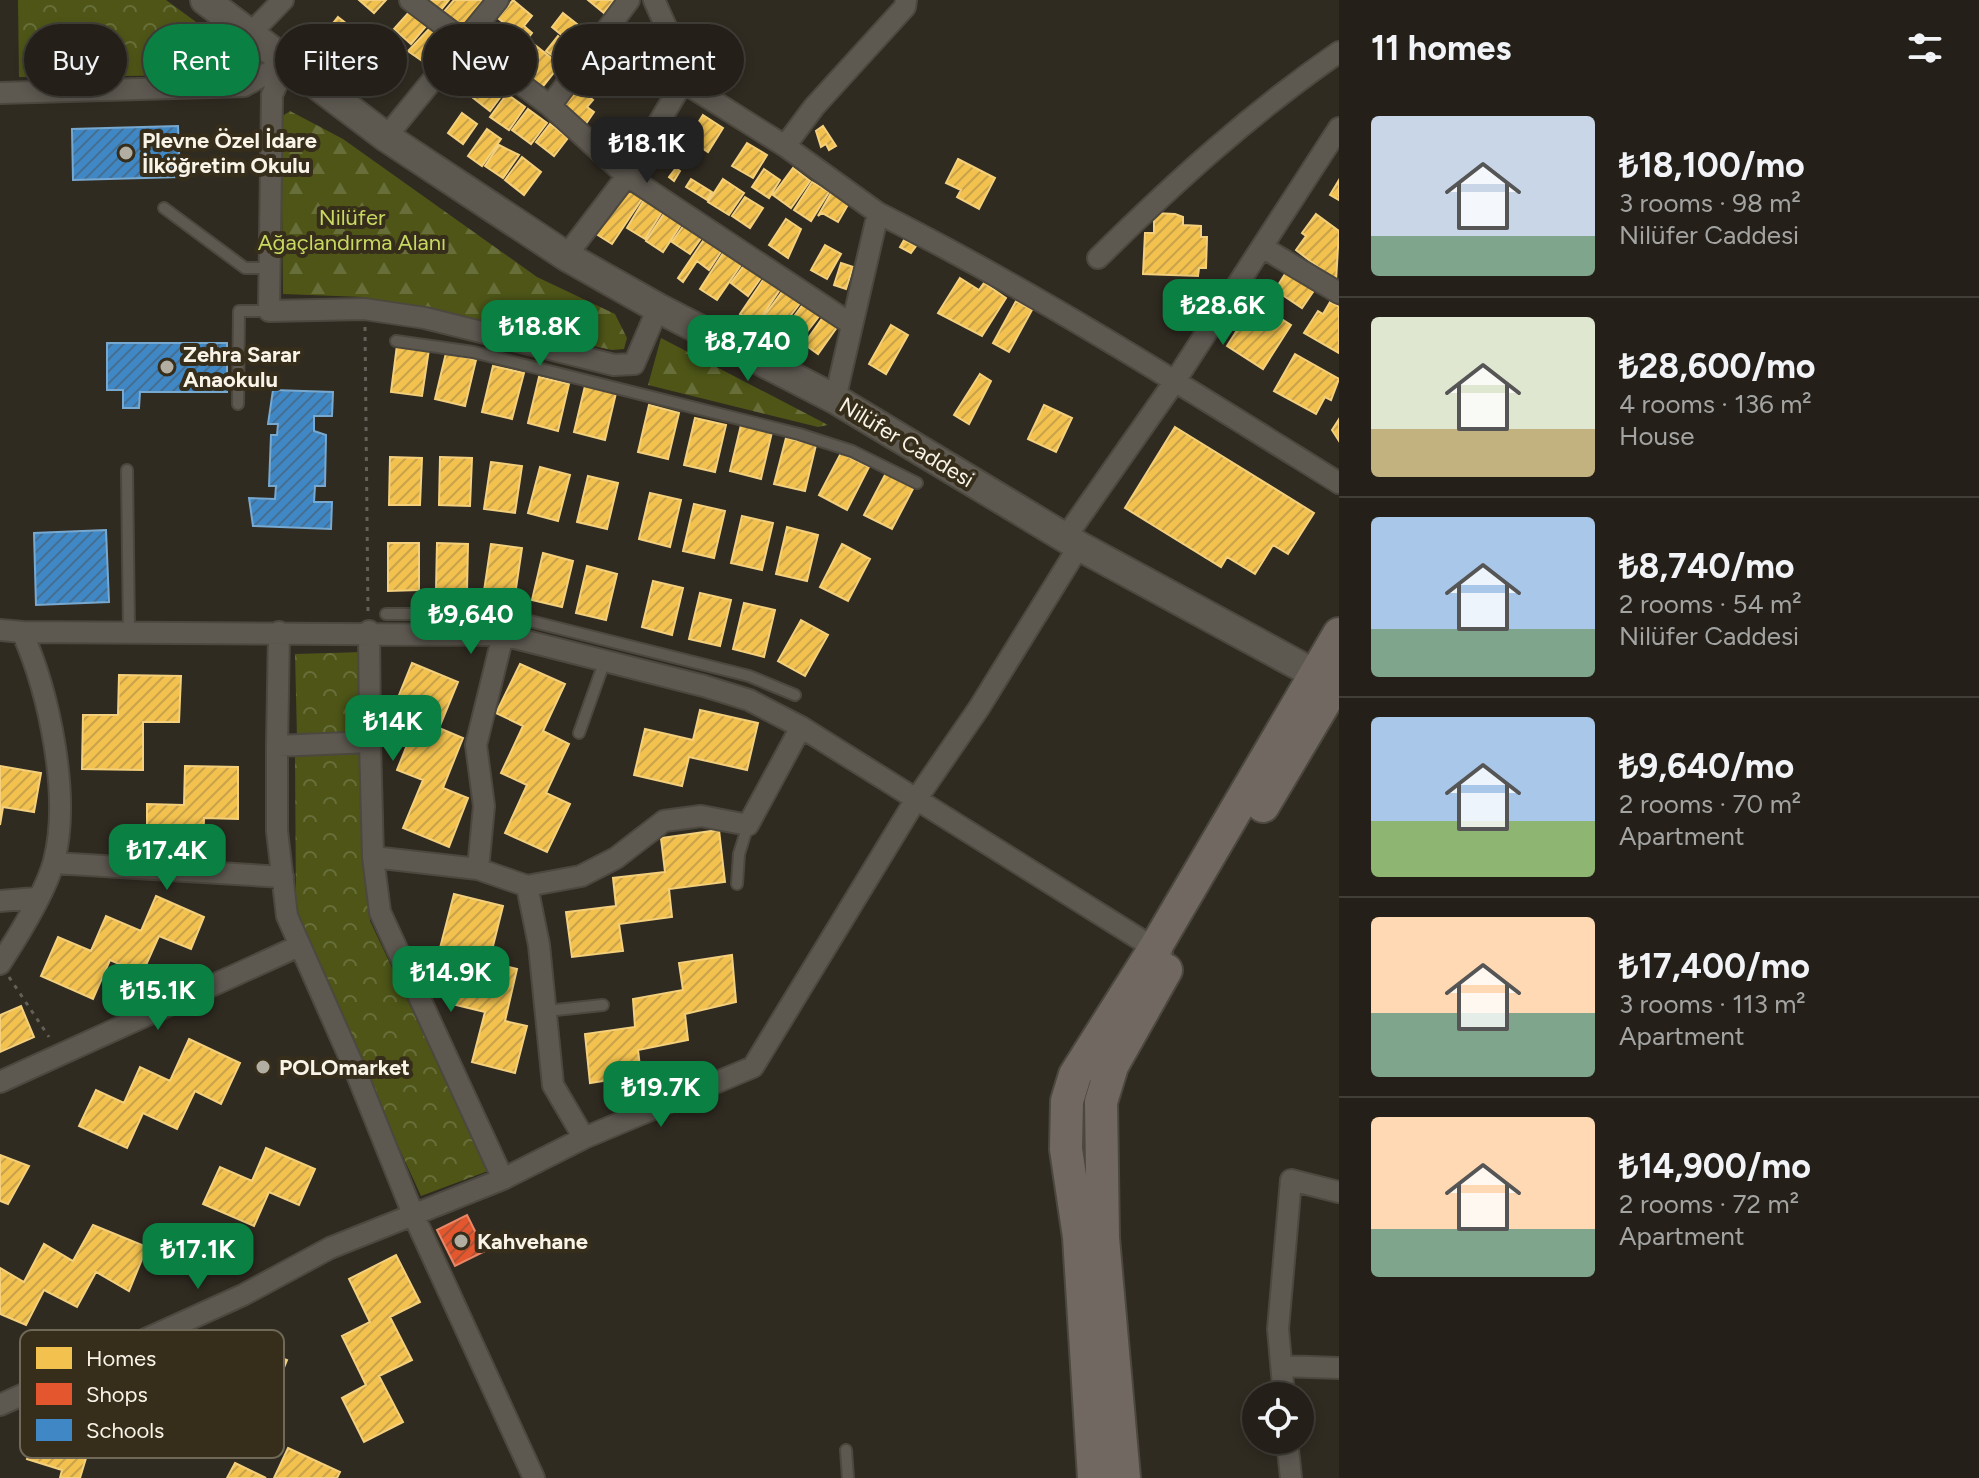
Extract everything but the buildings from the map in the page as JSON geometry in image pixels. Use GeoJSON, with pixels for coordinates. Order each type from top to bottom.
{"type":"FeatureCollection","features":[{"type":"Feature","properties":{"kind":"main road"},"geometry":{"type":"LineString","coordinates":[[1094,1478],[1079,1237],[1066,1149],[1067,1101],[1075,1075],[1163,954],[1332,681],[1339,634]]}},
{"type":"Feature","properties":{"kind":"main road"},"geometry":{"type":"LineString","coordinates":[[1124,1478],[1103,1238],[1101,1102],[1112,1066],[1163,954]]}},
{"type":"Feature","properties":{"kind":"street","name":"Nilüfer Caddesi"},"geometry":{"type":"LineString","coordinates":[[205,0],[237,24]]}},
{"type":"Feature","properties":{"kind":"street"},"geometry":{"type":"LineString","coordinates":[[259,25],[283,0]]}},
{"type":"Feature","properties":{"kind":"street"},"geometry":{"type":"LineString","coordinates":[[410,0],[441,24]]}},
{"type":"Feature","properties":{"kind":"street"},"geometry":{"type":"LineString","coordinates":[[478,24],[498,0]]}},
{"type":"Feature","properties":{"kind":"street"},"geometry":{"type":"LineString","coordinates":[[550,106],[629,0]]}},
{"type":"Feature","properties":{"kind":"street"},"geometry":{"type":"LineString","coordinates":[[654,0],[665,24]]}},
{"type":"Feature","properties":{"kind":"street"},"geometry":{"type":"LineString","coordinates":[[785,146],[814,107],[897,16],[906,0]]}},
{"type":"Feature","properties":{"kind":"street","name":"Nilüfer Caddesi"},"geometry":{"type":"LineString","coordinates":[[259,41],[275,54]]}},
{"type":"Feature","properties":{"kind":"street"},"geometry":{"type":"LineString","coordinates":[[1098,258],[1184,173],[1291,85],[1339,52]]}},
{"type":"Feature","properties":{"kind":"street"},"geometry":{"type":"LineString","coordinates":[[0,93],[244,86],[275,69]]}},
{"type":"Feature","properties":{"kind":"street"},"geometry":{"type":"LineString","coordinates":[[275,88],[272,95],[269,311],[364,309],[425,318],[614,365],[634,364],[658,308]]}},
{"type":"Feature","properties":{"kind":"street"},"geometry":{"type":"LineString","coordinates":[[386,137],[423,91]]}},
{"type":"Feature","properties":{"kind":"street","name":"Nilüfer Caddesi"},"geometry":{"type":"LineString","coordinates":[[331,96],[487,207],[566,256],[658,308],[835,399],[1072,542],[1332,681]]}},
{"type":"Feature","properties":{"kind":"street"},"geometry":{"type":"LineString","coordinates":[[537,96],[627,176],[851,324]]}},
{"type":"Feature","properties":{"kind":"street"},"geometry":{"type":"LineString","coordinates":[[566,256],[627,176],[675,96]]}},
{"type":"Feature","properties":{"kind":"street"},"geometry":{"type":"LineString","coordinates":[[705,96],[785,146],[878,213],[947,248],[1175,381],[1339,483]]}},
{"type":"Feature","properties":{"kind":"street"},"geometry":{"type":"LineString","coordinates":[[166,1330],[243,1295],[330,1248],[503,1179],[584,1138],[753,1067],[915,801],[979,708],[1072,542],[1339,128]]}},
{"type":"Feature","properties":{"kind":"street"},"geometry":{"type":"LineString","coordinates":[[835,399],[878,213]]}},
{"type":"Feature","properties":{"kind":"street"},"geometry":{"type":"LineString","coordinates":[[1262,247],[1339,293]]}},
{"type":"Feature","properties":{"kind":"street"},"geometry":{"type":"LineString","coordinates":[[0,630],[369,631],[503,635],[704,686],[749,700],[801,727],[915,801],[1055,883],[1163,954]]}},
{"type":"Feature","properties":{"kind":"street"},"geometry":{"type":"LineString","coordinates":[[369,631],[373,857],[380,912],[503,1179]]}},
{"type":"Feature","properties":{"kind":"street"},"geometry":{"type":"LineString","coordinates":[[0,964],[54,863],[63,808],[54,746],[22,632]]}},
{"type":"Feature","properties":{"kind":"street"},"geometry":{"type":"LineString","coordinates":[[279,632],[277,831],[287,916],[356,1072],[413,1214],[534,1478]]}},
{"type":"Feature","properties":{"kind":"street"},"geometry":{"type":"LineString","coordinates":[[478,869],[484,806],[476,745],[503,635]]}},
{"type":"Feature","properties":{"kind":"street"},"geometry":{"type":"LineString","coordinates":[[373,857],[478,869],[527,886],[581,876],[616,858],[664,821],[701,816],[748,825],[801,727]]}},
{"type":"Feature","properties":{"kind":"street"},"geometry":{"type":"LineString","coordinates":[[277,746],[370,742]]}},
{"type":"Feature","properties":{"kind":"street"},"geometry":{"type":"LineString","coordinates":[[54,863],[283,877]]}},
{"type":"Feature","properties":{"kind":"street"},"geometry":{"type":"LineString","coordinates":[[527,886],[539,945],[553,1085],[584,1138]]}},
{"type":"Feature","properties":{"kind":"street"},"geometry":{"type":"LineString","coordinates":[[0,901],[36,898]]}},
{"type":"Feature","properties":{"kind":"street"},"geometry":{"type":"LineString","coordinates":[[0,1082],[59,1052],[299,946]]}},
{"type":"Feature","properties":{"kind":"street"},"geometry":{"type":"LineString","coordinates":[[1283,1382],[1278,1329],[1291,1180],[1339,1192]]}},
{"type":"Feature","properties":{"kind":"street"},"geometry":{"type":"LineString","coordinates":[[1282,1366],[1339,1368]]}},
{"type":"Feature","properties":{"kind":"street"},"geometry":{"type":"LineString","coordinates":[[0,1405],[20,1396]]}},
{"type":"Feature","properties":{"kind":"street"},"geometry":{"type":"LineString","coordinates":[[1288,1454],[1291,1478]]}},
{"type":"Feature","properties":{"kind":"lane"},"geometry":{"type":"LineString","coordinates":[[164,208],[245,268],[269,268]]}},
{"type":"Feature","properties":{"kind":"lane"},"geometry":{"type":"LineString","coordinates":[[238,404],[239,311],[269,311]]}},
{"type":"Feature","properties":{"kind":"lane"},"geometry":{"type":"LineString","coordinates":[[396,341],[473,352],[799,434],[852,451],[917,483]]}},
{"type":"Feature","properties":{"kind":"lane"},"geometry":{"type":"LineString","coordinates":[[127,470],[129,632]]}},
{"type":"Feature","properties":{"kind":"lane"},"geometry":{"type":"LineString","coordinates":[[386,614],[502,614],[749,676],[795,695]]}},
{"type":"Feature","properties":{"kind":"lane"},"geometry":{"type":"LineString","coordinates":[[579,733],[604,663]]}},
{"type":"Feature","properties":{"kind":"lane"},"geometry":{"type":"LineString","coordinates":[[737,884],[739,854],[748,825]]}},
{"type":"Feature","properties":{"kind":"lane"},"geometry":{"type":"LineString","coordinates":[[546,1011],[603,1005]]}},
{"type":"Feature","properties":{"kind":"lane"},"geometry":{"type":"LineString","coordinates":[[846,1450],[848,1478]]}},
{"type":"Feature","properties":{"kind":"path"},"geometry":{"type":"LineString","coordinates":[[364,309],[369,631]]}},
{"type":"Feature","properties":{"kind":"path"},"geometry":{"type":"LineString","coordinates":[[0,964],[59,1052]]}},
{"type":"Feature","properties":{"kind":"green space"},"geometry":{"type":"Polygon","coordinates":[[[18,0],[166,0],[199,24],[143,24],[143,76],[127,76],[127,24],[24,24],[24,77],[19,77],[18,0]]]}},
{"type":"Feature","properties":{"kind":"green space","name":"Nilüfer Ağaçlandırma Alanı"},"geometry":{"type":"Polygon","coordinates":[[[290,111],[343,139],[537,277],[615,314],[627,338],[624,349],[612,350],[363,297],[283,294],[281,117],[290,111]]]}},
{"type":"Feature","properties":{"kind":"green space"},"geometry":{"type":"Polygon","coordinates":[[[661,338],[828,425],[818,427],[648,385],[661,338]]]}},
{"type":"Feature","properties":{"kind":"green space"},"geometry":{"type":"Polygon","coordinates":[[[363,652],[365,735],[297,737],[295,654],[363,652]]]}},
{"type":"Feature","properties":{"kind":"green space"},"geometry":{"type":"Polygon","coordinates":[[[364,751],[370,921],[488,1171],[421,1196],[308,948],[296,910],[295,753],[364,751]]]}},
{"type":"Feature","properties":{"kind":"place","name":"Plevne Özel İdare İlköğretim Okulu"},"geometry":{"type":"Point","coordinates":[126,153]}},
{"type":"Feature","properties":{"kind":"place","name":"Zehra Sarar Anaokulu"},"geometry":{"type":"Point","coordinates":[167,367]}},
{"type":"Feature","properties":{"kind":"place","name":"POLOmarket"},"geometry":{"type":"Point","coordinates":[263,1067]}},
{"type":"Feature","properties":{"kind":"place","name":"Kahvehane"},"geometry":{"type":"Point","coordinates":[461,1241]}}]}
